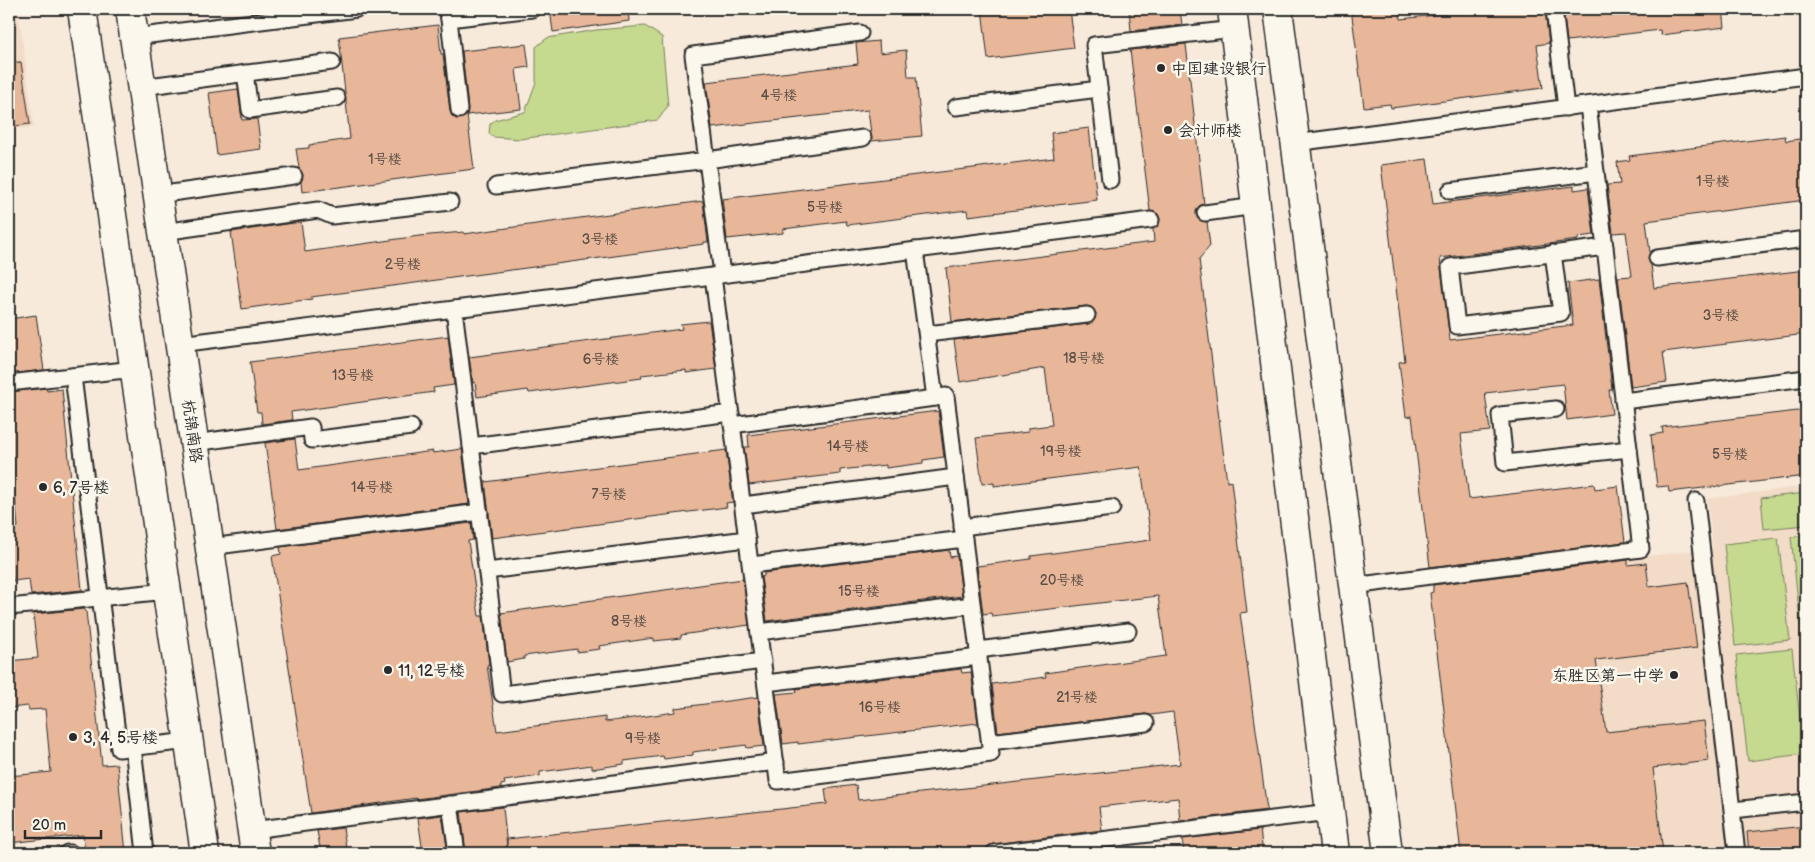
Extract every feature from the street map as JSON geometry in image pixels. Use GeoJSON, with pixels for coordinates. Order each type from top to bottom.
{"type":"FeatureCollection","features":[{"type":"Feature","properties":{"kind":"main road"},"geometry":{"type":"LineString","coordinates":[[82,9],[205,853]]}},
{"type":"Feature","properties":{"kind":"main road","name":"杭锦南路"},"geometry":{"type":"LineString","coordinates":[[130,9],[254,841]]}},
{"type":"Feature","properties":{"kind":"main road"},"geometry":{"type":"LineString","coordinates":[[1278,9],[1388,853]]}},
{"type":"Feature","properties":{"kind":"main road"},"geometry":{"type":"LineString","coordinates":[[1233,19],[1335,853]]}},
{"type":"Feature","properties":{"kind":"lane"},"geometry":{"type":"LineString","coordinates":[[134,37],[357,9]]}},
{"type":"Feature","properties":{"kind":"lane"},"geometry":{"type":"LineString","coordinates":[[459,110],[448,14],[532,9]]}},
{"type":"Feature","properties":{"kind":"lane"},"geometry":{"type":"LineString","coordinates":[[1554,9],[1566,108]]}},
{"type":"Feature","properties":{"kind":"lane"},"geometry":{"type":"LineString","coordinates":[[1110,180],[1094,45],[1233,19]]}},
{"type":"Feature","properties":{"kind":"lane"},"geometry":{"type":"LineString","coordinates":[[471,446],[732,419],[935,398],[946,396],[991,754],[778,781],[732,419],[707,160],[693,55],[860,33]]}},
{"type":"Feature","properties":{"kind":"lane"},"geometry":{"type":"LineString","coordinates":[[142,87],[332,62]]}},
{"type":"Feature","properties":{"kind":"lane"},"geometry":{"type":"LineString","coordinates":[[245,73],[250,110],[337,98]]}},
{"type":"Feature","properties":{"kind":"lane"},"geometry":{"type":"LineString","coordinates":[[1295,143],[1806,76]]}},
{"type":"Feature","properties":{"kind":"lane"},"geometry":{"type":"LineString","coordinates":[[956,107],[1099,89]]}},
{"type":"Feature","properties":{"kind":"lane"},"geometry":{"type":"LineString","coordinates":[[1353,586],[1641,549],[1588,105]]}},
{"type":"Feature","properties":{"kind":"lane"},"geometry":{"type":"LineString","coordinates":[[496,186],[707,160],[863,138]]}},
{"type":"Feature","properties":{"kind":"lane"},"geometry":{"type":"LineString","coordinates":[[1450,191],[1596,172]]}},
{"type":"Feature","properties":{"kind":"lane"},"geometry":{"type":"LineString","coordinates":[[157,195],[294,176]]}},
{"type":"Feature","properties":{"kind":"lane"},"geometry":{"type":"LineString","coordinates":[[163,232],[318,210],[332,216],[450,202]]}},
{"type":"Feature","properties":{"kind":"lane"},"geometry":{"type":"LineString","coordinates":[[1205,213],[1256,206]]}},
{"type":"Feature","properties":{"kind":"lane"},"geometry":{"type":"LineString","coordinates":[[180,344],[1152,220]]}},
{"type":"Feature","properties":{"kind":"lane"},"geometry":{"type":"LineString","coordinates":[[1657,258],[1806,239]]}},
{"type":"Feature","properties":{"kind":"lane"},"geometry":{"type":"LineString","coordinates":[[1553,253],[1561,313],[1457,326],[1450,267],[1553,253],[1604,247]]}},
{"type":"Feature","properties":{"kind":"lane"},"geometry":{"type":"LineString","coordinates":[[915,250],[935,398]]}},
{"type":"Feature","properties":{"kind":"lane"},"geometry":{"type":"LineString","coordinates":[[454,309],[502,694],[763,661]]}},
{"type":"Feature","properties":{"kind":"lane"},"geometry":{"type":"LineString","coordinates":[[927,334],[1087,316]]}},
{"type":"Feature","properties":{"kind":"lane"},"geometry":{"type":"LineString","coordinates":[[9,383],[134,369]]}},
{"type":"Feature","properties":{"kind":"lane"},"geometry":{"type":"LineString","coordinates":[[73,376],[119,749],[188,742]]}},
{"type":"Feature","properties":{"kind":"lane"},"geometry":{"type":"LineString","coordinates":[[1623,401],[1806,378]]}},
{"type":"Feature","properties":{"kind":"lane"},"geometry":{"type":"LineString","coordinates":[[1556,409],[1500,416],[1506,463],[1629,449]]}},
{"type":"Feature","properties":{"kind":"lane"},"geometry":{"type":"LineString","coordinates":[[194,443],[310,427],[312,440],[411,427]]}},
{"type":"Feature","properties":{"kind":"lane"},"geometry":{"type":"LineString","coordinates":[[743,505],[956,477]]}},
{"type":"Feature","properties":{"kind":"lane"},"geometry":{"type":"LineString","coordinates":[[1696,502],[1738,853]]}},
{"type":"Feature","properties":{"kind":"lane"},"geometry":{"type":"LineString","coordinates":[[750,566],[1112,508]]}},
{"type":"Feature","properties":{"kind":"lane"},"geometry":{"type":"LineString","coordinates":[[210,547],[480,512]]}},
{"type":"Feature","properties":{"kind":"lane"},"geometry":{"type":"LineString","coordinates":[[487,571],[747,538]]}},
{"type":"Feature","properties":{"kind":"lane"},"geometry":{"type":"LineString","coordinates":[[9,607],[167,591]]}},
{"type":"Feature","properties":{"kind":"lane"},"geometry":{"type":"LineString","coordinates":[[759,632],[972,604]]}},
{"type":"Feature","properties":{"kind":"lane"},"geometry":{"type":"LineString","coordinates":[[766,683],[1128,631]]}},
{"type":"Feature","properties":{"kind":"lane"},"geometry":{"type":"LineString","coordinates":[[990,742],[1146,723]]}},
{"type":"Feature","properties":{"kind":"lane"},"geometry":{"type":"LineString","coordinates":[[132,747],[145,853]]}},
{"type":"Feature","properties":{"kind":"lane"},"geometry":{"type":"LineString","coordinates":[[254,841],[450,804],[776,762]]}},
{"type":"Feature","properties":{"kind":"lane"},"geometry":{"type":"LineString","coordinates":[[1732,810],[1806,802]]}},
{"type":"Feature","properties":{"kind":"lane"},"geometry":{"type":"LineString","coordinates":[[450,804],[457,853]]}},
{"type":"Feature","properties":{"kind":"lane"},"geometry":{"type":"LineString","coordinates":[[994,853],[1330,812]]}},
{"type":"Feature","properties":{"kind":"shaded area"},"geometry":{"type":"Polygon","coordinates":[[[9,9],[18,9],[34,127],[9,130],[9,9]]]}},
{"type":"Feature","properties":{"kind":"shaded area","name":"东胜区第一中学"},"geometry":{"type":"Polygon","coordinates":[[[1806,486],[1806,853],[1565,853],[1529,571],[1713,548],[1707,499],[1806,486]]]}},
{"type":"Feature","properties":{"kind":"green space"},"geometry":{"type":"Polygon","coordinates":[[[645,26],[662,37],[668,106],[658,120],[520,139],[493,137],[489,134],[490,124],[495,120],[525,112],[536,82],[536,47],[547,38],[596,30],[645,26]]]}},
{"type":"Feature","properties":{"kind":"green space"},"geometry":{"type":"Polygon","coordinates":[[[1806,493],[1806,525],[1764,529],[1761,498],[1806,493]]]}},
{"type":"Feature","properties":{"kind":"green space"},"geometry":{"type":"Polygon","coordinates":[[[1806,536],[1806,638],[1802,638],[1791,537],[1806,536]]]}},
{"type":"Feature","properties":{"kind":"green space"},"geometry":{"type":"Polygon","coordinates":[[[1778,538],[1790,640],[1735,646],[1724,544],[1778,538]]]}},
{"type":"Feature","properties":{"kind":"green space"},"geometry":{"type":"Polygon","coordinates":[[[1792,649],[1804,754],[1748,761],[1736,655],[1792,649]]]}},
{"type":"Feature","properties":{"kind":"building"},"geometry":{"type":"Polygon","coordinates":[[[550,9],[628,9],[629,21],[553,32],[550,9]]]}},
{"type":"Feature","properties":{"kind":"building"},"geometry":{"type":"Polygon","coordinates":[[[982,9],[1069,9],[1074,48],[988,59],[982,9]]]}},
{"type":"Feature","properties":{"kind":"building"},"geometry":{"type":"Polygon","coordinates":[[[1129,9],[1180,9],[1182,25],[1131,31],[1129,9]]]}},
{"type":"Feature","properties":{"kind":"building"},"geometry":{"type":"Polygon","coordinates":[[[1351,9],[1399,9],[1401,19],[1485,9],[1545,9],[1549,43],[1537,45],[1543,88],[1391,108],[1390,104],[1364,107],[1351,9]]]}},
{"type":"Feature","properties":{"kind":"building"},"geometry":{"type":"Polygon","coordinates":[[[1563,9],[1723,9],[1725,27],[1661,35],[1660,30],[1567,41],[1563,9]]]}},
{"type":"Feature","properties":{"kind":"building"},"geometry":{"type":"Polygon","coordinates":[[[438,25],[450,111],[456,119],[465,117],[468,109],[462,51],[526,44],[529,67],[516,69],[521,109],[467,115],[474,169],[302,192],[301,182],[303,175],[299,168],[296,149],[309,148],[309,145],[350,139],[339,37],[438,25]]]}},
{"type":"Feature","properties":{"kind":"building"},"geometry":{"type":"Polygon","coordinates":[[[879,41],[880,53],[906,50],[908,77],[916,77],[922,136],[872,141],[868,110],[712,128],[706,82],[858,64],[856,43],[879,41]]]}},
{"type":"Feature","properties":{"kind":"building"},"geometry":{"type":"Polygon","coordinates":[[[1186,44],[1204,204],[1199,206],[1196,214],[1198,219],[1207,222],[1210,246],[1199,259],[1227,482],[1231,481],[1247,612],[1240,613],[1267,810],[1180,821],[1178,798],[1099,807],[1102,830],[993,844],[985,850],[957,853],[466,853],[461,812],[503,807],[507,847],[507,839],[827,804],[825,789],[856,785],[858,800],[1180,764],[1173,712],[998,732],[992,684],[1046,677],[1045,673],[1166,656],[1158,596],[992,616],[991,613],[983,614],[977,566],[1031,559],[1031,556],[1151,540],[1141,467],[994,486],[994,483],[982,484],[976,438],[1028,432],[1028,428],[1052,425],[1045,368],[960,382],[954,340],[1088,324],[1095,319],[1096,313],[1091,307],[1086,306],[952,322],[946,268],[1154,242],[1153,229],[1159,224],[1160,219],[1158,214],[1150,211],[1130,50],[1186,44]]]}},
{"type":"Feature","properties":{"kind":"building"},"geometry":{"type":"Polygon","coordinates":[[[21,62],[30,124],[9,127],[9,63],[21,62]]]}},
{"type":"Feature","properties":{"kind":"building"},"geometry":{"type":"Polygon","coordinates":[[[238,89],[242,120],[257,119],[261,149],[217,155],[209,93],[238,89]]]}},
{"type":"Feature","properties":{"kind":"building"},"geometry":{"type":"Polygon","coordinates":[[[1089,128],[1097,200],[968,216],[967,210],[847,225],[846,221],[783,229],[783,233],[727,239],[722,199],[1054,158],[1051,133],[1089,128]]]}},
{"type":"Feature","properties":{"kind":"building"},"geometry":{"type":"Polygon","coordinates":[[[1785,136],[1786,141],[1806,138],[1806,200],[1646,221],[1650,252],[1648,259],[1651,265],[1654,288],[1806,270],[1806,334],[1663,352],[1667,382],[1631,387],[1618,277],[1632,276],[1626,232],[1613,233],[1607,185],[1620,184],[1617,162],[1630,160],[1629,156],[1785,136]]]}},
{"type":"Feature","properties":{"kind":"building"},"geometry":{"type":"Polygon","coordinates":[[[1427,159],[1433,204],[1574,186],[1574,190],[1588,188],[1594,235],[1578,237],[1578,240],[1440,258],[1441,268],[1450,340],[1573,325],[1568,283],[1599,279],[1612,389],[1609,390],[1612,414],[1567,420],[1563,384],[1485,393],[1490,431],[1461,434],[1469,499],[1594,484],[1595,489],[1618,486],[1625,542],[1430,567],[1412,416],[1406,417],[1399,362],[1405,361],[1381,165],[1427,159]]]}},
{"type":"Feature","properties":{"kind":"building"},"geometry":{"type":"Polygon","coordinates":[[[703,201],[708,242],[704,242],[704,244],[311,297],[312,299],[242,309],[231,232],[301,222],[305,252],[419,236],[464,232],[464,234],[703,201]]]}},
{"type":"Feature","properties":{"kind":"building"},"geometry":{"type":"Polygon","coordinates":[[[36,315],[44,370],[9,374],[9,319],[36,315]]]}},
{"type":"Feature","properties":{"kind":"building"},"geometry":{"type":"Polygon","coordinates":[[[709,321],[716,369],[686,373],[686,370],[641,375],[642,378],[529,393],[528,390],[477,397],[469,357],[682,329],[681,324],[709,321]]]}},
{"type":"Feature","properties":{"kind":"building"},"geometry":{"type":"Polygon","coordinates":[[[448,336],[454,385],[433,388],[434,392],[291,412],[292,420],[262,424],[261,412],[257,412],[250,362],[448,336]]]}},
{"type":"Feature","properties":{"kind":"building","name":"6, 7号楼"},"geometry":{"type":"Polygon","coordinates":[[[46,388],[47,391],[62,389],[82,590],[31,595],[29,579],[13,581],[12,576],[9,576],[9,528],[18,527],[9,447],[9,392],[46,388]]]}},
{"type":"Feature","properties":{"kind":"building"},"geometry":{"type":"Polygon","coordinates":[[[1806,410],[1806,476],[1669,492],[1668,486],[1657,487],[1651,435],[1663,433],[1662,427],[1806,410]]]}},
{"type":"Feature","properties":{"kind":"building"},"geometry":{"type":"Polygon","coordinates":[[[938,411],[944,457],[923,460],[923,463],[886,468],[886,465],[840,470],[840,474],[749,485],[744,447],[749,447],[748,435],[938,411]]]}},
{"type":"Feature","properties":{"kind":"building"},"geometry":{"type":"Polygon","coordinates":[[[295,439],[299,470],[433,451],[433,453],[462,449],[469,504],[277,529],[265,443],[295,439]]]}},
{"type":"Feature","properties":{"kind":"building"},"geometry":{"type":"Polygon","coordinates":[[[726,450],[733,502],[726,503],[727,507],[492,538],[485,482],[726,450]]]}},
{"type":"Feature","properties":{"kind":"building","name":"11, 12号楼"},"geometry":{"type":"Polygon","coordinates":[[[471,523],[473,540],[468,541],[479,616],[483,616],[489,664],[487,665],[497,731],[605,717],[605,722],[675,712],[675,708],[758,697],[764,746],[747,748],[746,745],[693,752],[693,755],[664,759],[663,756],[624,761],[624,764],[592,769],[592,765],[540,772],[540,776],[504,781],[505,784],[501,785],[501,788],[311,813],[272,556],[281,554],[280,547],[471,523]]]}},
{"type":"Feature","properties":{"kind":"building"},"geometry":{"type":"Polygon","coordinates":[[[949,550],[950,557],[957,556],[962,596],[767,621],[761,577],[764,576],[764,573],[949,550]]]}},
{"type":"Feature","properties":{"kind":"building"},"geometry":{"type":"Polygon","coordinates":[[[1628,560],[1628,565],[1646,563],[1649,587],[1688,582],[1697,648],[1596,660],[1606,732],[1704,721],[1709,761],[1653,768],[1663,853],[1461,853],[1430,593],[1433,592],[1433,585],[1628,560]]]}},
{"type":"Feature","properties":{"kind":"building"},"geometry":{"type":"Polygon","coordinates":[[[743,579],[749,625],[681,635],[681,638],[654,641],[654,638],[599,646],[600,649],[577,652],[577,649],[524,656],[524,659],[507,662],[501,613],[743,579]]]}},
{"type":"Feature","properties":{"kind":"building","name":"3, 4, 5号楼"},"geometry":{"type":"Polygon","coordinates":[[[84,609],[86,611],[102,765],[117,764],[126,853],[85,853],[83,835],[9,843],[9,776],[51,772],[45,709],[29,710],[28,706],[9,708],[9,661],[38,658],[33,614],[84,609]]]}},
{"type":"Feature","properties":{"kind":"building"},"geometry":{"type":"Polygon","coordinates":[[[961,669],[962,673],[971,672],[978,723],[798,744],[798,742],[783,744],[776,694],[797,692],[796,689],[961,669]]]}},
{"type":"Feature","properties":{"kind":"building"},"geometry":{"type":"Polygon","coordinates":[[[442,815],[448,853],[423,853],[418,818],[442,815]]]}},
{"type":"Feature","properties":{"kind":"building"},"geometry":{"type":"Polygon","coordinates":[[[1806,826],[1806,853],[1749,853],[1747,832],[1806,826]]]}},
{"type":"Feature","properties":{"kind":"building"},"geometry":{"type":"Polygon","coordinates":[[[343,828],[347,853],[321,853],[317,831],[343,828]]]}},
{"type":"Feature","properties":{"kind":"building"},"geometry":{"type":"Polygon","coordinates":[[[1260,830],[1263,853],[1184,853],[1182,839],[1260,830]]]}},
{"type":"Feature","properties":{"kind":"place","name":"中国建设银行"},"geometry":{"type":"Point","coordinates":[1161,68]}},
{"type":"Feature","properties":{"kind":"place","name":"会计师楼"},"geometry":{"type":"Point","coordinates":[1168,130]}},
{"type":"Feature","properties":{"kind":"place","name":"6, 7号楼"},"geometry":{"type":"Point","coordinates":[43,487]}},
{"type":"Feature","properties":{"kind":"place","name":"11, 12号楼"},"geometry":{"type":"Point","coordinates":[388,670]}},
{"type":"Feature","properties":{"kind":"place","name":"东胜区第一中学"},"geometry":{"type":"Point","coordinates":[1674,675]}},
{"type":"Feature","properties":{"kind":"place","name":"3, 4, 5号楼"},"geometry":{"type":"Point","coordinates":[73,737]}}]}
